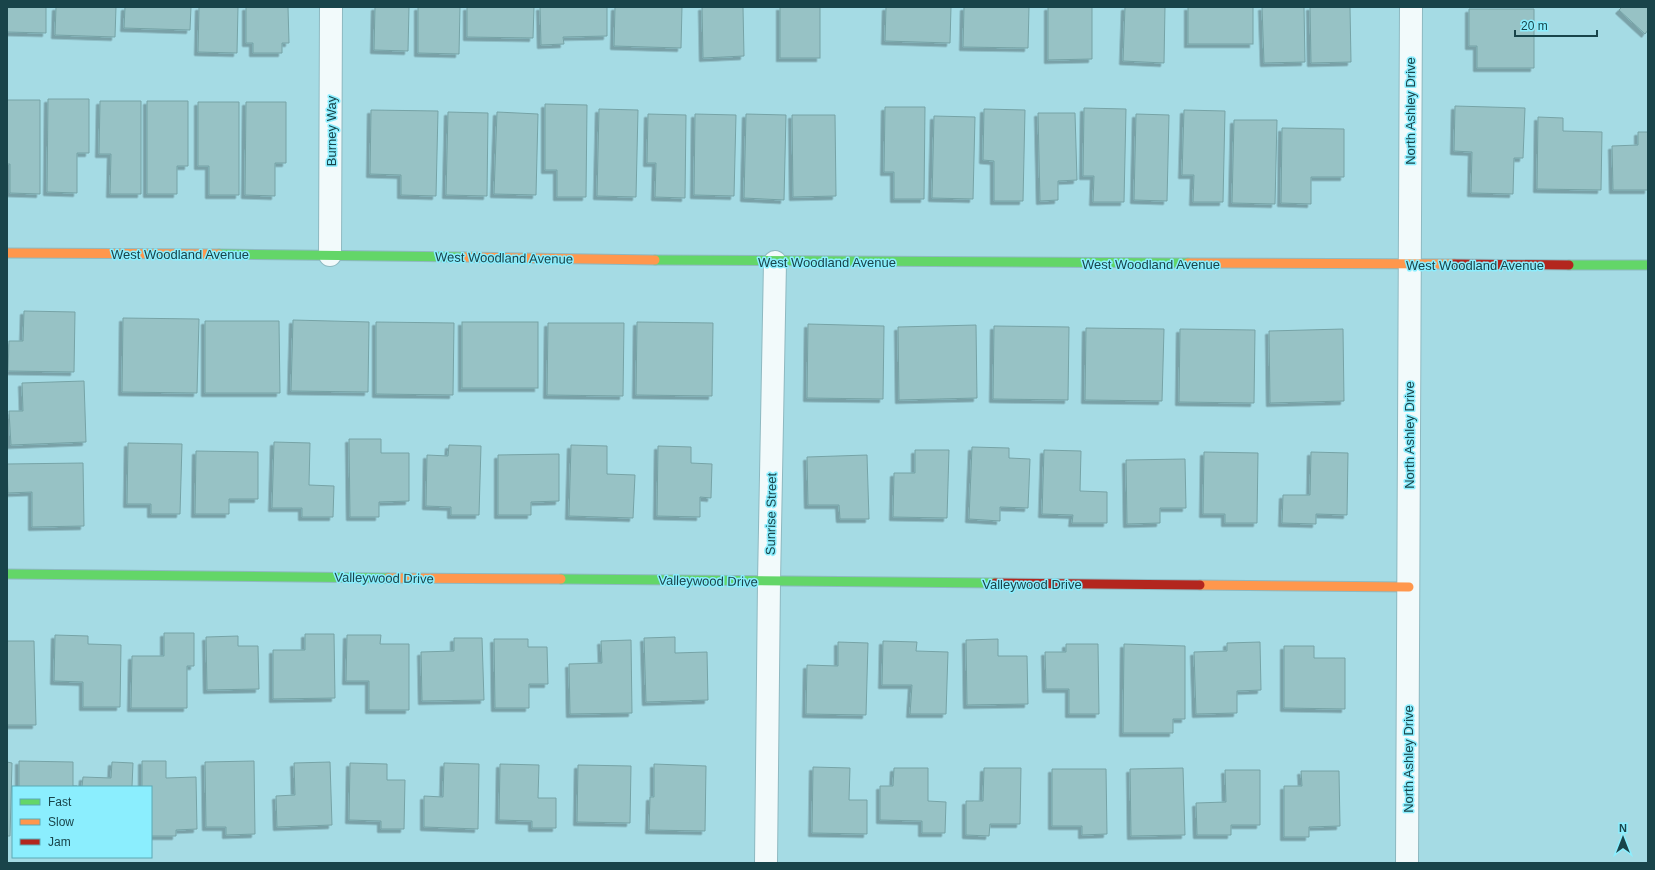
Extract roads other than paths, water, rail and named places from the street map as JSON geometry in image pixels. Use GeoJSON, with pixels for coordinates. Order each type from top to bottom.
{"type":"FeatureCollection","features":[{"type":"Feature","properties":{"kind":"street","name":"Burney Way"},"geometry":{"type":"LineString","coordinates":[[330,255],[331,7]]}},
{"type":"Feature","properties":{"kind":"street","name":"North Ashley Drive"},"geometry":{"type":"LineString","coordinates":[[1407,863],[1411,7]]}},
{"type":"Feature","properties":{"kind":"street","name":"West Woodland Avenue"},"geometry":{"type":"LineString","coordinates":[[7,253],[330,255],[775,262],[1648,265]]}},
{"type":"Feature","properties":{"kind":"street","name":"Sunrise Street"},"geometry":{"type":"LineString","coordinates":[[766,863],[769,582],[775,262]]}},
{"type":"Feature","properties":{"kind":"street","name":"Valleywood Drive"},"geometry":{"type":"LineString","coordinates":[[7,574],[1409,588]]}}]}
